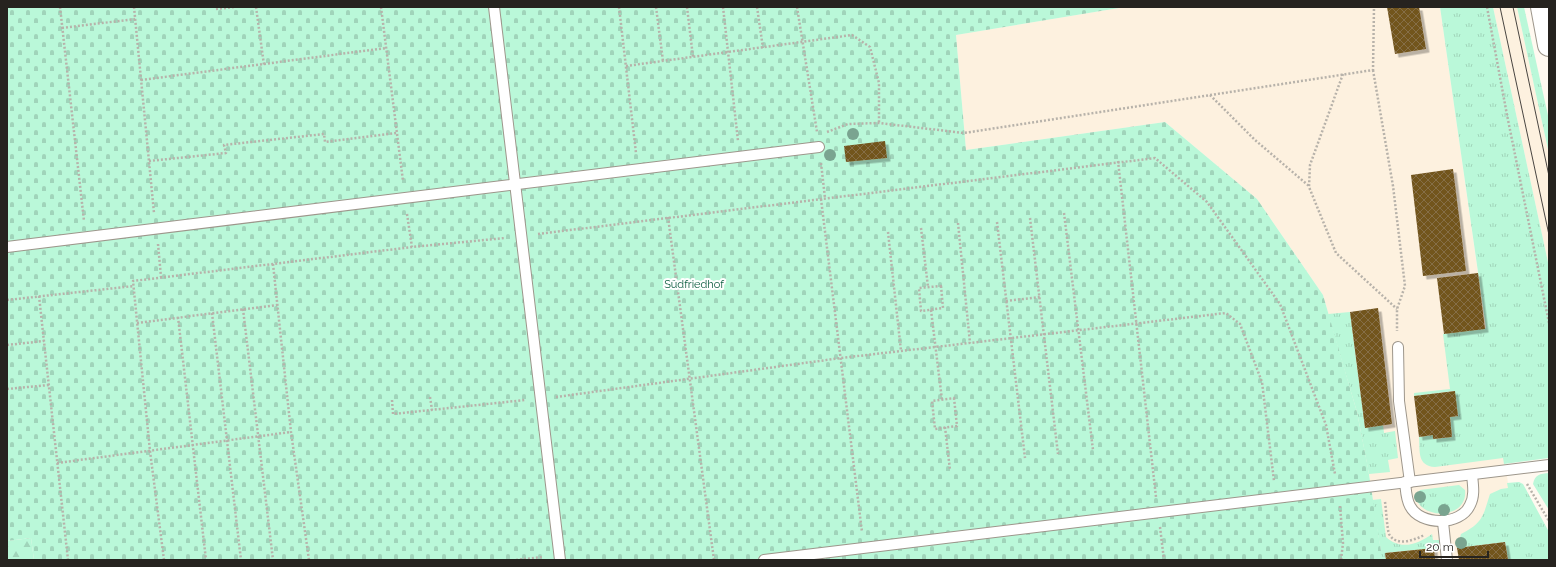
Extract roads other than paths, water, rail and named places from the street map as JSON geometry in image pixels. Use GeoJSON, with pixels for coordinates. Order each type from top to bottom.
{"type":"FeatureCollection","features":[{"type":"Feature","properties":{"kind":"main road"},"geometry":{"type":"LineString","coordinates":[[1542,7],[1549,45]]}},
{"type":"Feature","properties":{"kind":"lane"},"geometry":{"type":"LineString","coordinates":[[494,7],[560,557]]}},
{"type":"Feature","properties":{"kind":"lane"},"geometry":{"type":"LineString","coordinates":[[7,247],[819,148]]}},
{"type":"Feature","properties":{"kind":"lane"},"geometry":{"type":"LineString","coordinates":[[1398,347],[1399,401],[1407,482],[1406,495],[1410,507],[1422,518],[1443,522],[1458,518],[1470,506],[1474,490],[1472,475]]}},
{"type":"Feature","properties":{"kind":"lane"},"geometry":{"type":"LineString","coordinates":[[764,560],[1549,465]]}},
{"type":"Feature","properties":{"kind":"lane"},"geometry":{"type":"LineString","coordinates":[[1443,522],[1447,560]]}},
{"type":"Feature","properties":{"kind":"tram line"},"geometry":{"type":"LineString","coordinates":[[1500,7],[1549,235]]}},
{"type":"Feature","properties":{"kind":"tram line"},"geometry":{"type":"LineString","coordinates":[[1513,7],[1549,176]]}},
{"type":"Feature","properties":{"kind":"park label","name":"Südfriedhof"},"geometry":{"type":"Point","coordinates":[694,284]}}]}
